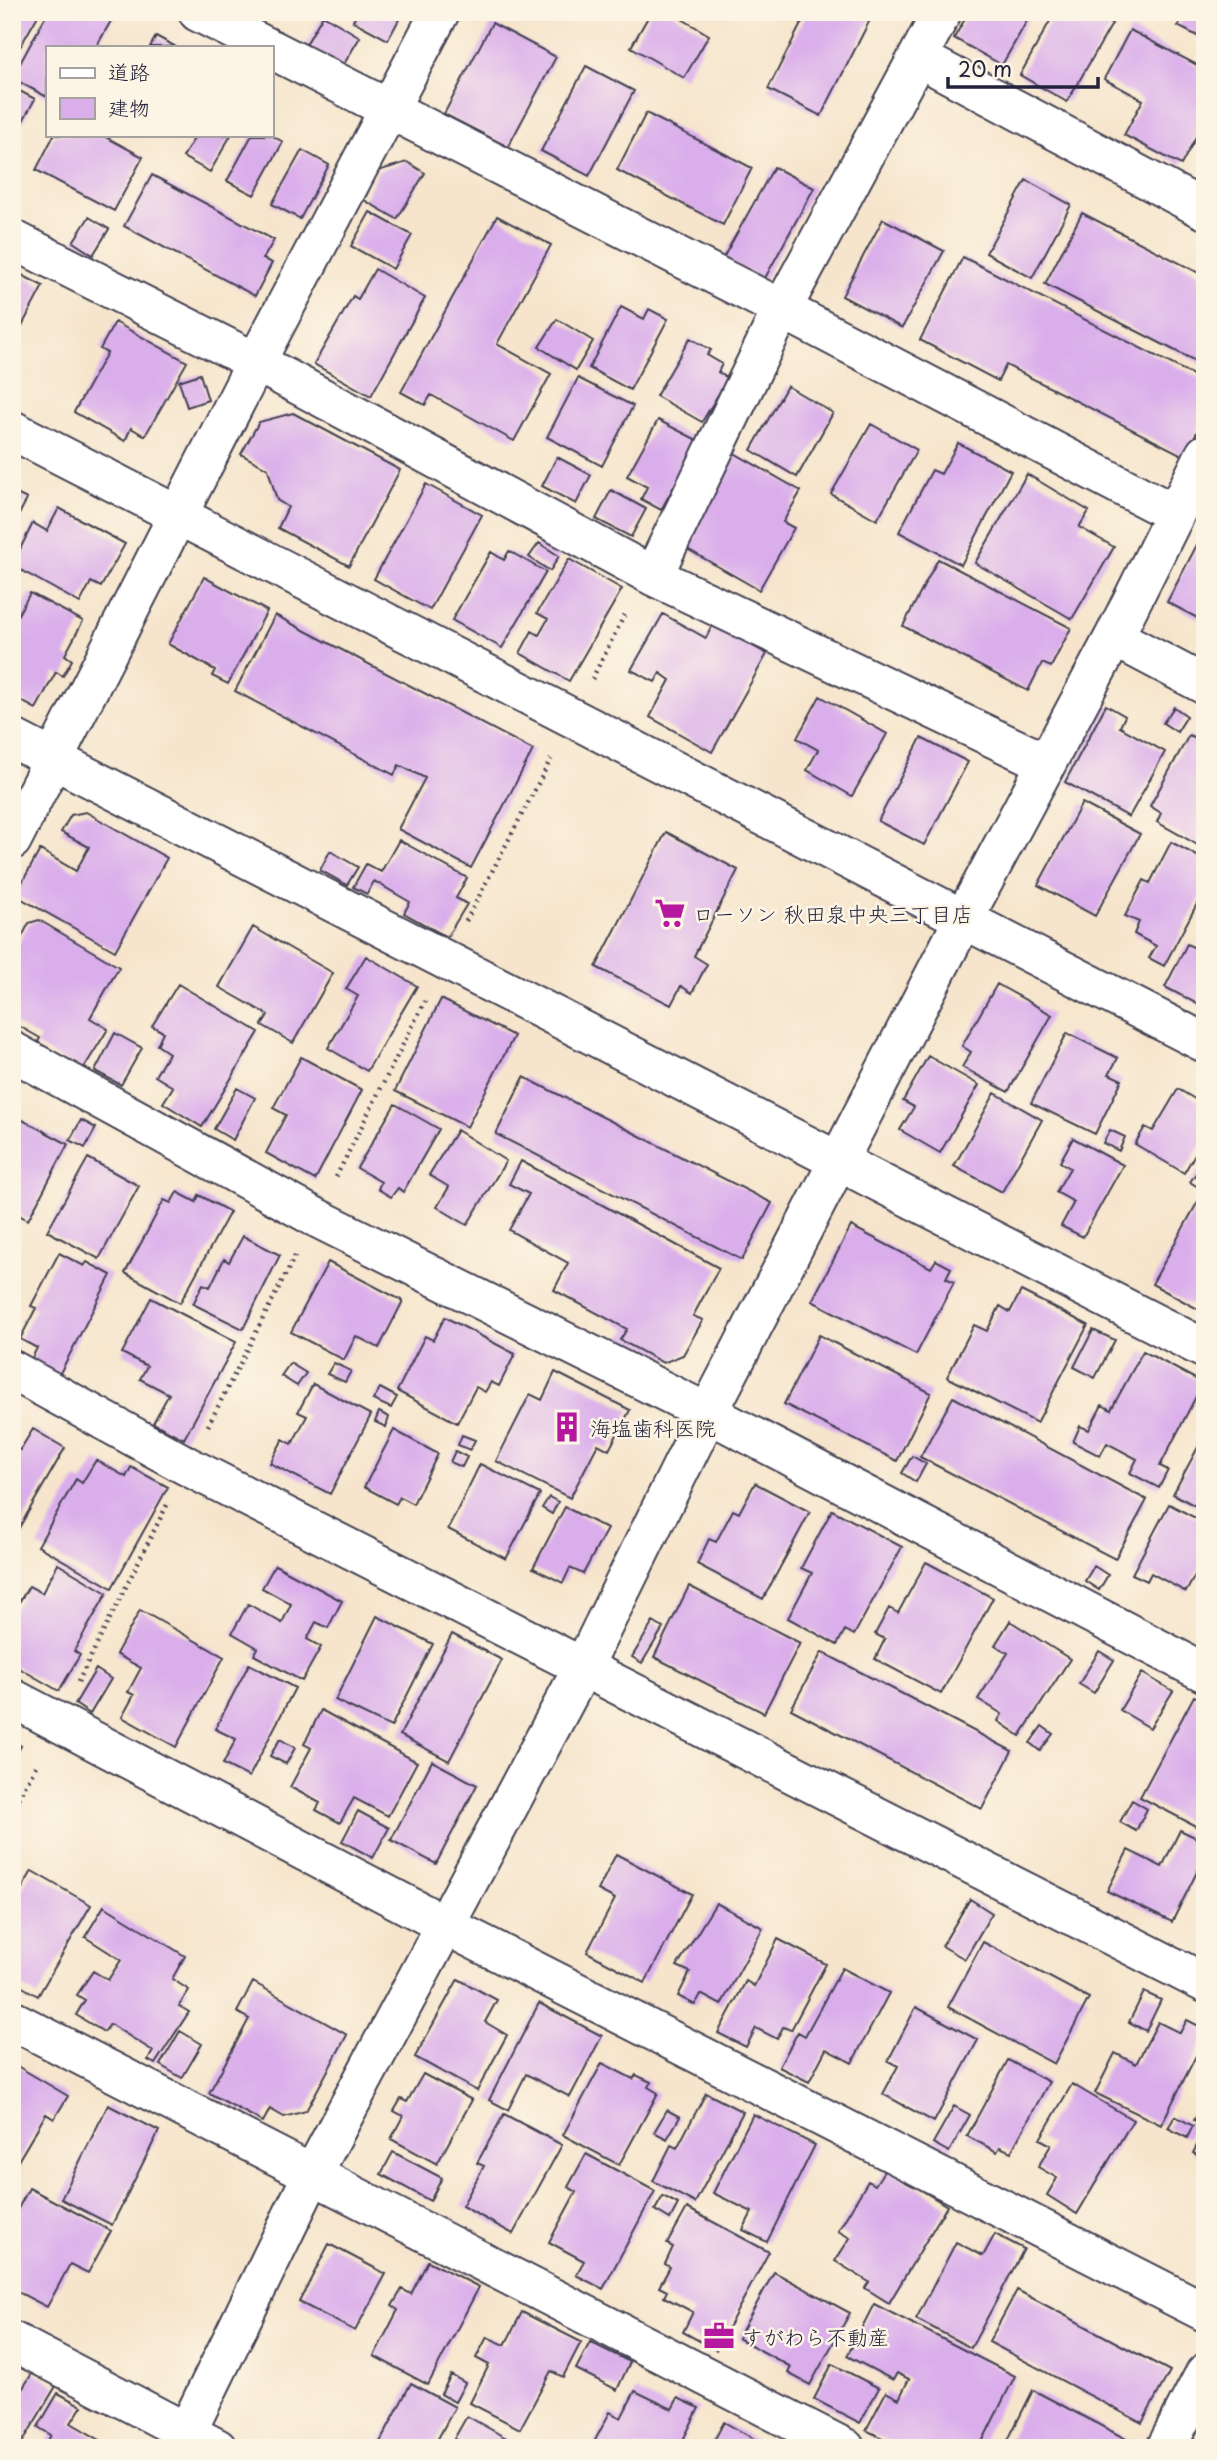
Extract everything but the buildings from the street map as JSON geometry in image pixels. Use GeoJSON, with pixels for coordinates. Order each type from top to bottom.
{"type":"FeatureCollection","features":[{"type":"Feature","properties":{"kind":"street"},"geometry":{"type":"LineString","coordinates":[[198,12],[265,46]]}},
{"type":"Feature","properties":{"kind":"street"},"geometry":{"type":"LineString","coordinates":[[12,840],[387,108],[440,12]]}},
{"type":"Feature","properties":{"kind":"street"},"geometry":{"type":"LineString","coordinates":[[653,576],[782,310],[942,12]]}},
{"type":"Feature","properties":{"kind":"street"},"geometry":{"type":"LineString","coordinates":[[273,50],[1173,513]]}},
{"type":"Feature","properties":{"kind":"street"},"geometry":{"type":"LineString","coordinates":[[919,58],[1205,210]]}},
{"type":"Feature","properties":{"kind":"street"},"geometry":{"type":"LineString","coordinates":[[12,239],[256,362],[653,576],[1046,763]]}},
{"type":"Feature","properties":{"kind":"street"},"geometry":{"type":"LineString","coordinates":[[12,430],[179,513],[572,720],[1205,1043]]}},
{"type":"Feature","properties":{"kind":"street"},"geometry":{"type":"LineString","coordinates":[[12,2341],[194,2443],[312,2175],[583,1667],[708,1413],[964,918],[1114,637],[1173,513],[1205,454]]}},
{"type":"Feature","properties":{"kind":"street"},"geometry":{"type":"LineString","coordinates":[[1114,637],[1205,685]]}},
{"type":"Feature","properties":{"kind":"street"},"geometry":{"type":"LineString","coordinates":[[12,738],[1205,1349]]}},
{"type":"Feature","properties":{"kind":"street"},"geometry":{"type":"LineString","coordinates":[[12,1051],[315,1217],[708,1413],[1205,1673]]}},
{"type":"Feature","properties":{"kind":"street"},"geometry":{"type":"LineString","coordinates":[[12,1370],[187,1466],[1205,1983]]}},
{"type":"Feature","properties":{"kind":"street"},"geometry":{"type":"LineString","coordinates":[[12,1698],[445,1925],[1205,2312]]}},
{"type":"Feature","properties":{"kind":"street"},"geometry":{"type":"LineString","coordinates":[[12,2020],[845,2448]]}},
{"type":"Feature","properties":{"kind":"street"},"geometry":{"type":"LineString","coordinates":[[1166,2448],[1205,2373]]}},
{"type":"Feature","properties":{"kind":"place","name":"ローソン 秋田泉中央三丁目店"},"geometry":{"type":"Point","coordinates":[670,913]}},
{"type":"Feature","properties":{"kind":"place","name":"海塩歯科医院"},"geometry":{"type":"Point","coordinates":[567,1427]}},
{"type":"Feature","properties":{"kind":"place","name":"すがわら不動産"},"geometry":{"type":"Point","coordinates":[719,2336]}}]}
